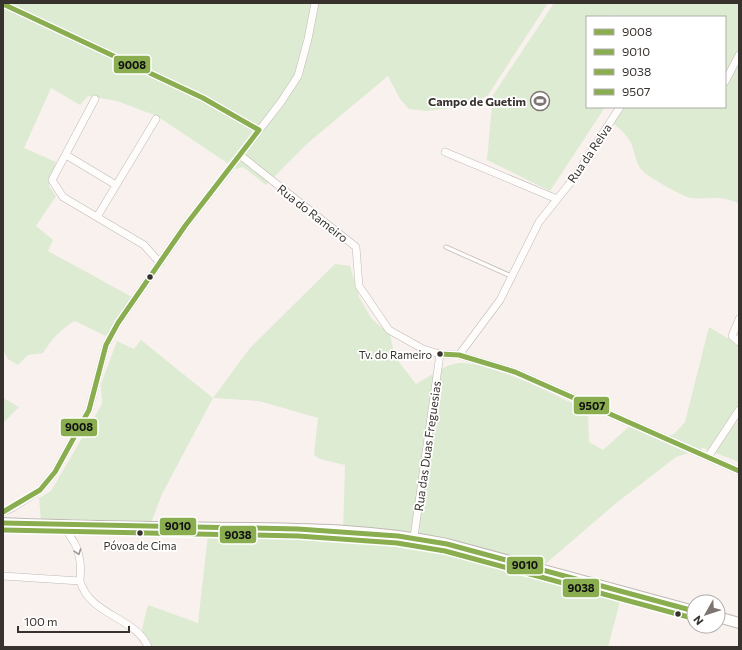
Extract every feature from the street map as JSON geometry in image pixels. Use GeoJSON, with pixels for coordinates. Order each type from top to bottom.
{"type":"FeatureCollection","features":[{"type":"Feature","properties":{"kind":"main road"},"geometry":{"type":"LineString","coordinates":[[3,523],[66,526],[306,529],[374,532],[414,537],[484,553],[686,609]]}},
{"type":"Feature","properties":{"kind":"main road"},"geometry":{"type":"LineString","coordinates":[[726,619],[739,623]]}},
{"type":"Feature","properties":{"kind":"street"},"geometry":{"type":"LineString","coordinates":[[3,512],[14,507],[40,490],[55,472],[89,410],[106,345],[118,323],[194,214],[259,130],[298,76],[308,39],[315,3]]}},
{"type":"Feature","properties":{"kind":"street"},"geometry":{"type":"LineString","coordinates":[[3,4],[203,98],[259,130]]}},
{"type":"Feature","properties":{"kind":"street"},"geometry":{"type":"LineString","coordinates":[[726,80],[739,55]]}},
{"type":"Feature","properties":{"kind":"street"},"geometry":{"type":"LineString","coordinates":[[95,99],[52,180],[63,196],[144,246],[160,263]]}},
{"type":"Feature","properties":{"kind":"street","name":"Rua da Relva"},"geometry":{"type":"LineString","coordinates":[[459,355],[500,300],[539,222],[574,178],[619,108]]}},
{"type":"Feature","properties":{"kind":"street"},"geometry":{"type":"LineString","coordinates":[[97,217],[156,119]]}},
{"type":"Feature","properties":{"kind":"street"},"geometry":{"type":"LineString","coordinates":[[445,152],[557,198]]}},
{"type":"Feature","properties":{"kind":"street"},"geometry":{"type":"LineString","coordinates":[[66,155],[116,185]]}},
{"type":"Feature","properties":{"kind":"street","name":"Rua do Rameiro"},"geometry":{"type":"LineString","coordinates":[[240,155],[356,246],[359,286],[389,330],[423,349],[440,354],[459,355],[515,372],[739,471]]}},
{"type":"Feature","properties":{"kind":"street"},"geometry":{"type":"LineString","coordinates":[[739,319],[732,336],[739,342]]}},
{"type":"Feature","properties":{"kind":"street","name":"Rua das Duas Freguesias"},"geometry":{"type":"LineString","coordinates":[[414,537],[440,354]]}},
{"type":"Feature","properties":{"kind":"street"},"geometry":{"type":"LineString","coordinates":[[708,457],[739,410]]}},
{"type":"Feature","properties":{"kind":"street"},"geometry":{"type":"LineString","coordinates":[[66,526],[67,532],[76,545],[81,562],[80,581],[90,600],[137,632],[148,647]]}},
{"type":"Feature","properties":{"kind":"street"},"geometry":{"type":"LineString","coordinates":[[3,576],[80,581]]}},
{"type":"Feature","properties":{"kind":"lane"},"geometry":{"type":"LineString","coordinates":[[446,248],[512,276]]}},
{"type":"Feature","properties":{"kind":"green space"},"geometry":{"type":"Polygon","coordinates":[[[3,3],[548,3],[488,95],[471,105],[427,111],[409,109],[400,99],[388,76],[309,142],[266,185],[243,167],[236,169],[157,116],[117,101],[88,96],[80,105],[51,88],[24,148],[56,162],[49,186],[56,196],[36,226],[53,240],[48,251],[132,297],[106,336],[75,321],[65,327],[57,335],[43,353],[28,355],[18,365],[8,359],[3,350],[3,3]]]}},
{"type":"Feature","properties":{"kind":"green space"},"geometry":{"type":"Polygon","coordinates":[[[554,3],[739,3],[739,204],[721,198],[687,197],[655,180],[641,169],[630,141],[613,123],[624,108],[726,108],[726,16],[586,16],[586,108],[604,108],[550,191],[487,160],[493,95],[554,3]]]}},
{"type":"Feature","properties":{"kind":"green space"},"geometry":{"type":"Polygon","coordinates":[[[335,264],[350,266],[359,297],[371,318],[390,335],[395,357],[416,384],[439,370],[454,364],[466,363],[501,372],[541,388],[588,411],[589,442],[603,450],[633,423],[665,438],[675,433],[685,422],[709,327],[739,345],[739,462],[703,448],[676,457],[615,504],[536,572],[534,576],[621,598],[608,647],[148,647],[142,629],[148,605],[198,623],[208,535],[343,536],[345,465],[320,459],[314,455],[318,418],[259,401],[213,398],[250,348],[335,264]]]}},
{"type":"Feature","properties":{"kind":"green space"},"geometry":{"type":"Polygon","coordinates":[[[141,340],[213,398],[162,494],[151,523],[41,521],[39,498],[51,491],[102,404],[101,384],[117,341],[134,349],[141,340]]]}},
{"type":"Feature","properties":{"kind":"green space"},"geometry":{"type":"Polygon","coordinates":[[[3,398],[19,407],[3,423],[3,398]]]}},
{"type":"Feature","properties":{"kind":"transit line","name":"9008"},"geometry":{"type":"LineString","coordinates":[[3,4],[203,98],[259,130]]}},
{"type":"Feature","properties":{"kind":"transit line","name":"9008"},"geometry":{"type":"LineString","coordinates":[[3,512],[40,490],[55,472],[89,410],[106,345],[118,323],[185,226],[259,130]]}},
{"type":"Feature","properties":{"kind":"transit line","name":"9507"},"geometry":{"type":"LineString","coordinates":[[440,354],[459,355],[515,372],[739,471]]}},
{"type":"Feature","properties":{"kind":"transit line","name":"9010"},"geometry":{"type":"LineString","coordinates":[[3,523],[298,529],[398,536],[447,544],[686,609]]}},
{"type":"Feature","properties":{"kind":"transit line","name":"9038"},"geometry":{"type":"LineString","coordinates":[[3,530],[298,536],[397,543],[445,551],[686,616]]}},
{"type":"Feature","properties":{"kind":"place","name":"Campo de Guetim"},"geometry":{"type":"Point","coordinates":[540,101]}},
{"type":"Feature","properties":{"kind":"place","name":"Tv. do Rameiro"},"geometry":{"type":"Point","coordinates":[440,354]}},
{"type":"Feature","properties":{"kind":"place","name":"Póvoa de Cima"},"geometry":{"type":"Point","coordinates":[140,533]}}]}
